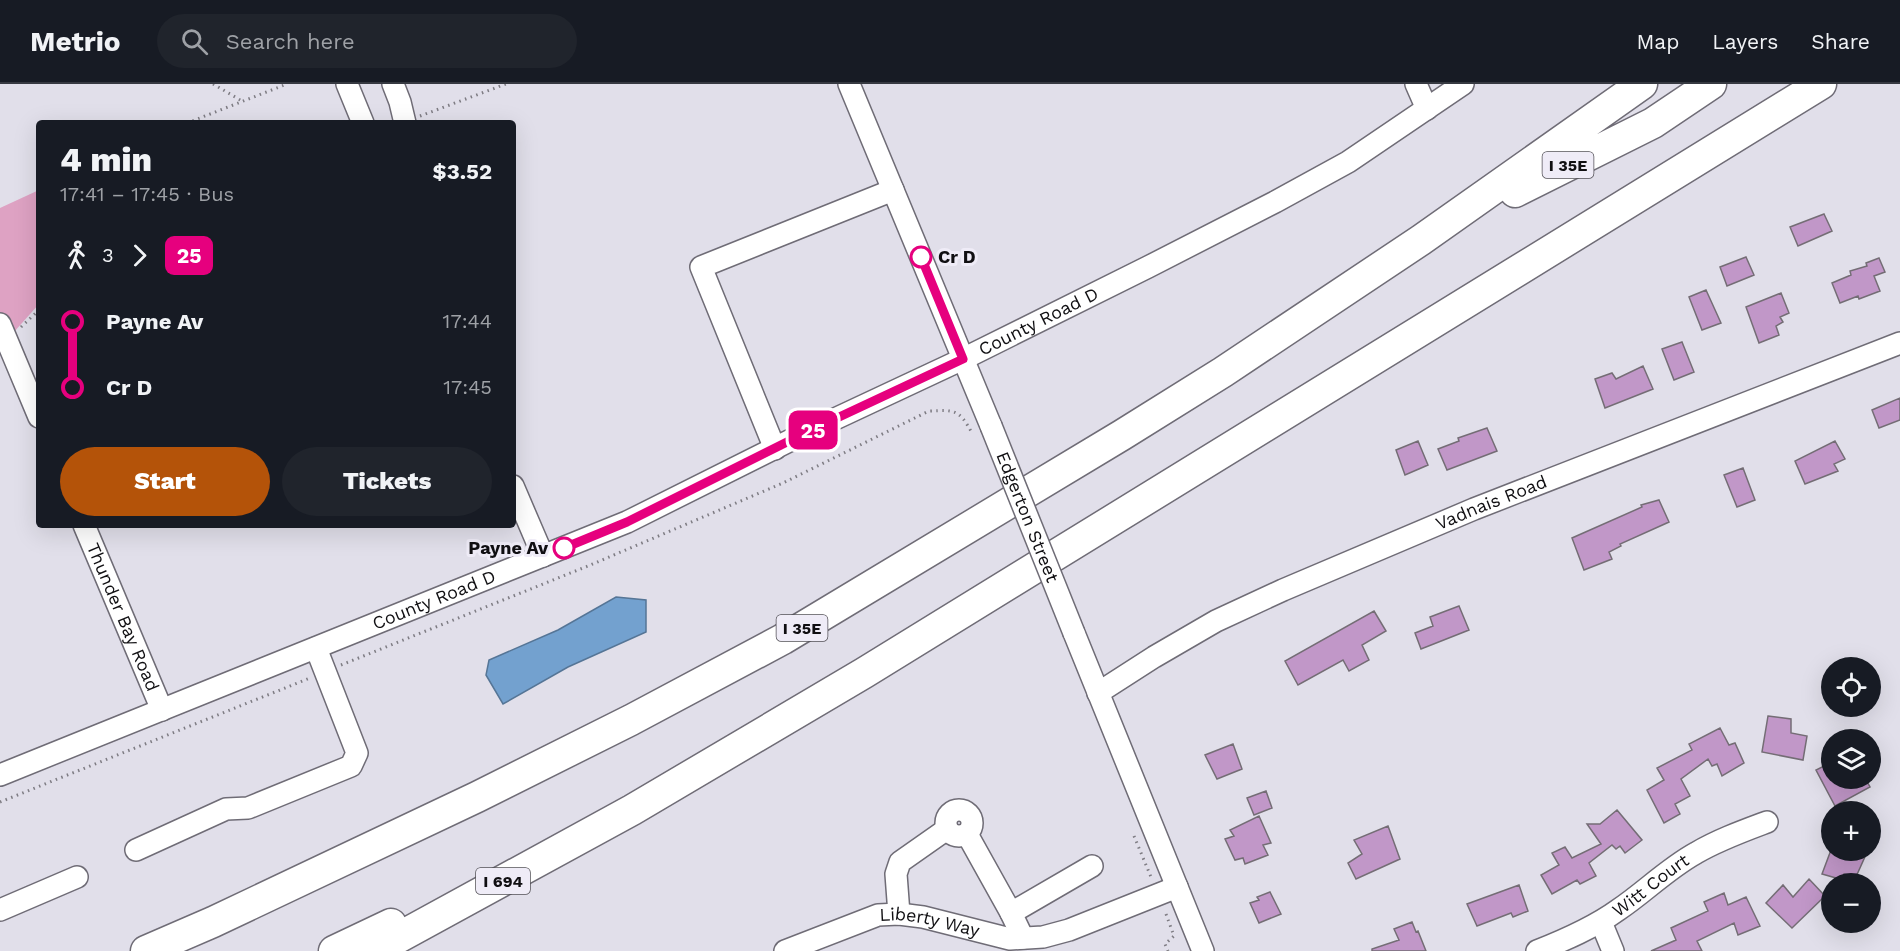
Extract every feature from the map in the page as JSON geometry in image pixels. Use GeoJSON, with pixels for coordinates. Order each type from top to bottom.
{"type":"FeatureCollection","features":[{"type":"Feature","properties":{"kind":"highway"},"geometry":{"type":"LineString","coordinates":[[1421,240],[1642,84]]}},
{"type":"Feature","properties":{"kind":"highway","name":"I 35E"},"geometry":{"type":"LineString","coordinates":[[146,951],[213,922],[477,797],[631,720],[783,639],[1152,416],[1313,313],[1421,240],[1653,123],[1711,84]]}},
{"type":"Feature","properties":{"kind":"highway"},"geometry":{"type":"LineString","coordinates":[[334,951],[632,810],[864,673],[1821,84]]}},
{"type":"Feature","properties":{"kind":"highway","name":"I 694"},"geometry":{"type":"LineString","coordinates":[[374,951],[632,810]]}},
{"type":"Feature","properties":{"kind":"street"},"geometry":{"type":"LineString","coordinates":[[347,84],[362,120]]}},
{"type":"Feature","properties":{"kind":"street"},"geometry":{"type":"LineString","coordinates":[[393,84],[410,120]]}},
{"type":"Feature","properties":{"kind":"street","name":"Edgerton Street"},"geometry":{"type":"LineString","coordinates":[[849,84],[963,359],[982,431],[1074,633],[1098,693],[1168,891],[1203,951]]}},
{"type":"Feature","properties":{"kind":"street"},"geometry":{"type":"LineString","coordinates":[[1416,84],[1427,109]]}},
{"type":"Feature","properties":{"kind":"street","name":"County Road D"},"geometry":{"type":"LineString","coordinates":[[0,775],[627,522],[963,359],[1275,202],[1347,162],[1463,84]]}},
{"type":"Feature","properties":{"kind":"street"},"geometry":{"type":"LineString","coordinates":[[775,449],[701,267],[893,190]]}},
{"type":"Feature","properties":{"kind":"street"},"geometry":{"type":"LineString","coordinates":[[0,324],[36,410]]}},
{"type":"Feature","properties":{"kind":"street","name":"Vadnais Road"},"geometry":{"type":"LineString","coordinates":[[1098,693],[1206,627],[1283,590],[1402,538],[1900,343]]}},
{"type":"Feature","properties":{"kind":"street"},"geometry":{"type":"LineString","coordinates":[[516,493],[543,556]]}},
{"type":"Feature","properties":{"kind":"street","name":"Thunder Bay Road"},"geometry":{"type":"LineString","coordinates":[[85,528],[162,710]]}},
{"type":"Feature","properties":{"kind":"street"},"geometry":{"type":"LineString","coordinates":[[136,850],[226,809],[248,808],[351,766],[357,753],[316,648]]}},
{"type":"Feature","properties":{"kind":"street","name":"Witt Court"},"geometry":{"type":"LineString","coordinates":[[1537,951],[1601,922],[1670,869],[1697,852],[1767,822]]}},
{"type":"Feature","properties":{"kind":"street"},"geometry":{"type":"LineString","coordinates":[[899,914],[896,874],[900,862],[957,832],[1011,913],[1023,938]]}},
{"type":"Feature","properties":{"kind":"street"},"geometry":{"type":"LineString","coordinates":[[1011,913],[1092,866]]}},
{"type":"Feature","properties":{"kind":"street"},"geometry":{"type":"LineString","coordinates":[[0,910],[77,877]]}},
{"type":"Feature","properties":{"kind":"street","name":"Liberty Way"},"geometry":{"type":"LineString","coordinates":[[785,951],[878,915],[899,914],[923,917],[1010,939],[1043,937],[1069,930],[1168,891]]}},
{"type":"Feature","properties":{"kind":"street"},"geometry":{"type":"LineString","coordinates":[[1601,922],[1613,951]]}},
{"type":"Feature","properties":{"kind":"path"},"geometry":{"type":"LineString","coordinates":[[213,84],[242,101]]}},
{"type":"Feature","properties":{"kind":"path"},"geometry":{"type":"LineString","coordinates":[[194,120],[287,84]]}},
{"type":"Feature","properties":{"kind":"path"},"geometry":{"type":"LineString","coordinates":[[410,120],[506,84]]}},
{"type":"Feature","properties":{"kind":"path"},"geometry":{"type":"LineString","coordinates":[[0,802],[588,566],[783,483],[929,411],[951,410],[982,431]]}},
{"type":"Feature","properties":{"kind":"path"},"geometry":{"type":"LineString","coordinates":[[1131,826],[1168,891],[1174,936],[1165,944],[1168,951]]}},
{"type":"Feature","properties":{"kind":"shaded area"},"geometry":{"type":"Polygon","coordinates":[[[36,191],[36,307],[14,332],[0,336],[0,208],[36,191]]]}},
{"type":"Feature","properties":{"kind":"water"},"geometry":{"type":"Polygon","coordinates":[[[616,597],[646,600],[646,632],[568,667],[503,704],[486,675],[489,660],[558,630],[616,597]]]}},
{"type":"Feature","properties":{"kind":"building"},"geometry":{"type":"Polygon","coordinates":[[[1824,214],[1832,231],[1798,246],[1790,227],[1824,214]]]}},
{"type":"Feature","properties":{"kind":"building"},"geometry":{"type":"Polygon","coordinates":[[[1746,257],[1754,275],[1727,286],[1720,267],[1746,257]]]}},
{"type":"Feature","properties":{"kind":"building"},"geometry":{"type":"Polygon","coordinates":[[[1879,258],[1885,272],[1874,276],[1880,291],[1840,303],[1832,283],[1851,275],[1850,271],[1867,266],[1866,263],[1879,258]]]}},
{"type":"Feature","properties":{"kind":"building"},"geometry":{"type":"Polygon","coordinates":[[[1706,290],[1721,323],[1702,330],[1689,297],[1706,290]]]}},
{"type":"Feature","properties":{"kind":"building"},"geometry":{"type":"Polygon","coordinates":[[[1781,293],[1789,313],[1780,317],[1783,322],[1776,326],[1779,335],[1759,343],[1746,307],[1781,293]]]}},
{"type":"Feature","properties":{"kind":"building"},"geometry":{"type":"Polygon","coordinates":[[[1682,342],[1694,372],[1674,380],[1662,349],[1682,342]]]}},
{"type":"Feature","properties":{"kind":"building"},"geometry":{"type":"Polygon","coordinates":[[[1643,366],[1653,389],[1605,408],[1595,379],[1612,373],[1616,379],[1643,366]]]}},
{"type":"Feature","properties":{"kind":"building"},"geometry":{"type":"Polygon","coordinates":[[[1900,398],[1900,420],[1879,428],[1872,410],[1900,398]]]}},
{"type":"Feature","properties":{"kind":"building"},"geometry":{"type":"Polygon","coordinates":[[[1487,428],[1497,451],[1447,470],[1438,449],[1459,441],[1458,438],[1487,428]]]}},
{"type":"Feature","properties":{"kind":"building"},"geometry":{"type":"Polygon","coordinates":[[[1418,441],[1428,465],[1405,475],[1396,450],[1418,441]]]}},
{"type":"Feature","properties":{"kind":"building"},"geometry":{"type":"Polygon","coordinates":[[[1835,441],[1845,459],[1834,464],[1838,471],[1805,484],[1795,461],[1835,441]]]}},
{"type":"Feature","properties":{"kind":"building"},"geometry":{"type":"Polygon","coordinates":[[[1743,468],[1755,500],[1737,507],[1724,475],[1743,468]]]}},
{"type":"Feature","properties":{"kind":"building"},"geometry":{"type":"Polygon","coordinates":[[[1659,500],[1669,522],[1620,544],[1621,546],[1609,552],[1612,559],[1584,570],[1572,538],[1642,507],[1641,505],[1659,500]]]}},
{"type":"Feature","properties":{"kind":"building"},"geometry":{"type":"Polygon","coordinates":[[[1459,606],[1469,630],[1421,649],[1415,633],[1433,626],[1430,617],[1459,606]]]}},
{"type":"Feature","properties":{"kind":"building"},"geometry":{"type":"Polygon","coordinates":[[[1374,611],[1386,631],[1362,645],[1369,660],[1349,671],[1343,660],[1298,685],[1285,661],[1374,611]]]}},
{"type":"Feature","properties":{"kind":"building"},"geometry":{"type":"Polygon","coordinates":[[[1768,716],[1791,719],[1791,733],[1807,736],[1803,760],[1762,752],[1768,716]]]}},
{"type":"Feature","properties":{"kind":"building"},"geometry":{"type":"Polygon","coordinates":[[[1720,728],[1729,745],[1735,743],[1744,763],[1722,776],[1717,764],[1712,766],[1708,759],[1681,779],[1690,796],[1675,804],[1680,814],[1664,823],[1647,790],[1664,780],[1657,768],[1692,750],[1689,744],[1720,728]]]}},
{"type":"Feature","properties":{"kind":"building"},"geometry":{"type":"Polygon","coordinates":[[[1233,744],[1242,769],[1217,779],[1205,755],[1233,744]]]}},
{"type":"Feature","properties":{"kind":"building"},"geometry":{"type":"Polygon","coordinates":[[[1821,768],[1821,779],[1816,770],[1821,768]]]}},
{"type":"Feature","properties":{"kind":"building"},"geometry":{"type":"Polygon","coordinates":[[[1826,789],[1866,789],[1844,801],[1832,801],[1826,789]]]}},
{"type":"Feature","properties":{"kind":"building"},"geometry":{"type":"Polygon","coordinates":[[[1266,791],[1272,808],[1254,815],[1247,798],[1266,791]]]}},
{"type":"Feature","properties":{"kind":"building"},"geometry":{"type":"Polygon","coordinates":[[[1617,810],[1642,840],[1625,853],[1620,846],[1616,849],[1612,845],[1589,863],[1596,876],[1580,884],[1577,880],[1552,894],[1541,875],[1559,865],[1552,853],[1565,847],[1572,858],[1601,844],[1587,824],[1600,824],[1617,810]]]}},
{"type":"Feature","properties":{"kind":"building"},"geometry":{"type":"Polygon","coordinates":[[[1259,816],[1271,843],[1263,845],[1268,855],[1245,864],[1243,858],[1235,860],[1225,839],[1234,836],[1230,830],[1259,816]]]}},
{"type":"Feature","properties":{"kind":"building"},"geometry":{"type":"Polygon","coordinates":[[[1388,826],[1400,859],[1356,879],[1348,863],[1362,854],[1354,840],[1388,826]]]}},
{"type":"Feature","properties":{"kind":"building"},"geometry":{"type":"Polygon","coordinates":[[[1827,861],[1863,861],[1858,873],[1822,873],[1827,861]]]}},
{"type":"Feature","properties":{"kind":"building"},"geometry":{"type":"Polygon","coordinates":[[[1809,879],[1821,892],[1821,900],[1792,928],[1766,903],[1783,885],[1793,897],[1809,879]]]}},
{"type":"Feature","properties":{"kind":"building"},"geometry":{"type":"Polygon","coordinates":[[[1519,885],[1528,911],[1513,917],[1511,913],[1477,926],[1467,904],[1519,885]]]}},
{"type":"Feature","properties":{"kind":"building"},"geometry":{"type":"Polygon","coordinates":[[[1270,892],[1281,914],[1259,923],[1250,903],[1259,900],[1257,897],[1270,892]]]}},
{"type":"Feature","properties":{"kind":"building"},"geometry":{"type":"Polygon","coordinates":[[[1724,893],[1728,905],[1746,897],[1760,926],[1738,935],[1734,923],[1697,941],[1702,951],[1651,951],[1676,940],[1671,928],[1708,911],[1704,902],[1724,893]]]}},
{"type":"Feature","properties":{"kind":"building"},"geometry":{"type":"Polygon","coordinates":[[[1412,922],[1426,951],[1372,951],[1372,949],[1399,940],[1394,929],[1412,922]]]}},
{"type":"Feature","properties":{"kind":"bus line","name":"25"},"geometry":{"type":"LineString","coordinates":[[564,548],[627,522],[805,433],[963,359],[921,257]]}},
{"type":"Feature","properties":{"kind":"place","name":"Cr D"},"geometry":{"type":"Point","coordinates":[921,257]}},
{"type":"Feature","properties":{"kind":"place","name":"Payne Av"},"geometry":{"type":"Point","coordinates":[564,548]}}]}
